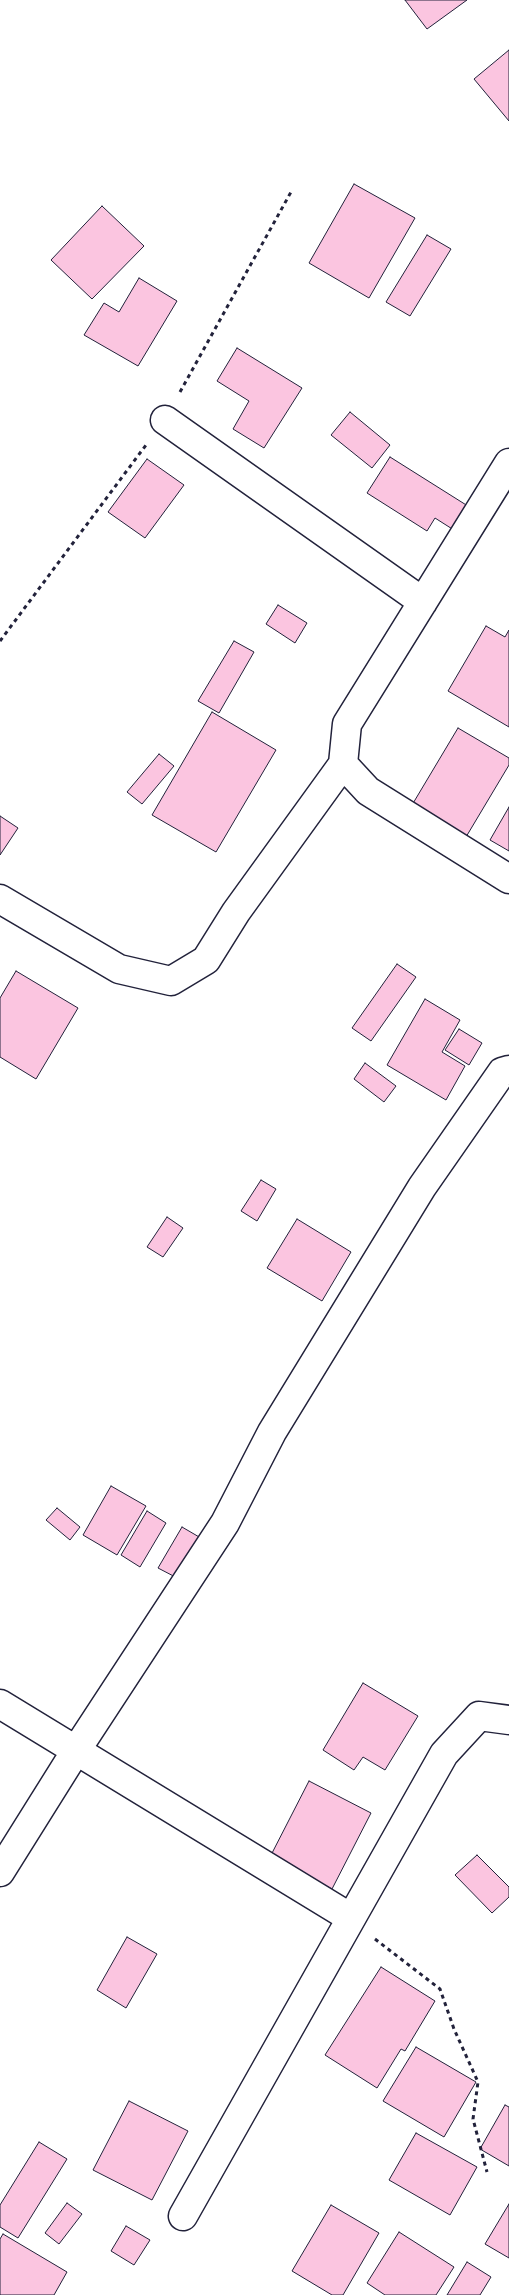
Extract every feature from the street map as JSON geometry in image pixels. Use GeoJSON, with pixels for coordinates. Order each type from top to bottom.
{"type":"FeatureCollection","features":[{"type":"Feature","properties":{"kind":"street"},"geometry":{"type":"LineString","coordinates":[[165,420],[423,602]]}},
{"type":"Feature","properties":{"kind":"street"},"geometry":{"type":"LineString","coordinates":[[0,899],[119,969],[171,982],[206,960],[236,912],[343,764],[348,724],[509,464]]}},
{"type":"Feature","properties":{"kind":"street"},"geometry":{"type":"LineString","coordinates":[[343,764],[368,790],[509,879]]}},
{"type":"Feature","properties":{"kind":"street"},"geometry":{"type":"LineString","coordinates":[[0,1872],[77,1749],[225,1523],[272,1432],[422,1187],[502,1072],[509,1070]]}},
{"type":"Feature","properties":{"kind":"street"},"geometry":{"type":"LineString","coordinates":[[0,1704],[77,1749],[351,1918]]}},
{"type":"Feature","properties":{"kind":"street"},"geometry":{"type":"LineString","coordinates":[[183,2216],[444,1754],[480,1716],[509,1720]]}},
{"type":"Feature","properties":{"kind":"path"},"geometry":{"type":"LineString","coordinates":[[351,1918],[382,1946],[440,1989],[454,2029],[478,2082],[473,2118],[487,2172]]}},
{"type":"Feature","properties":{"kind":"building"},"geometry":{"type":"Polygon","coordinates":[[[405,0],[467,0],[427,29],[405,0]]]}},
{"type":"Feature","properties":{"kind":"building"},"geometry":{"type":"Polygon","coordinates":[[[509,50],[509,121],[474,79],[509,50]]]}},
{"type":"Feature","properties":{"kind":"building"},"geometry":{"type":"Polygon","coordinates":[[[354,184],[415,218],[369,298],[309,263],[354,184]]]}},
{"type":"Feature","properties":{"kind":"building"},"geometry":{"type":"Polygon","coordinates":[[[102,206],[144,246],[92,299],[51,260],[102,206]]]}},
{"type":"Feature","properties":{"kind":"building"},"geometry":{"type":"Polygon","coordinates":[[[427,235],[451,249],[410,316],[386,302],[427,235]]]}},
{"type":"Feature","properties":{"kind":"building"},"geometry":{"type":"Polygon","coordinates":[[[139,278],[177,301],[138,366],[84,335],[104,303],[119,312],[139,278]]]}},
{"type":"Feature","properties":{"kind":"building"},"geometry":{"type":"Polygon","coordinates":[[[237,348],[302,388],[264,448],[233,429],[249,401],[217,381],[237,348]]]}},
{"type":"Feature","properties":{"kind":"building"},"geometry":{"type":"Polygon","coordinates":[[[350,412],[390,445],[372,468],[331,435],[350,412]]]}},
{"type":"Feature","properties":{"kind":"building"},"geometry":{"type":"Polygon","coordinates":[[[390,457],[471,508],[457,532],[435,518],[427,531],[367,493],[390,457]]]}},
{"type":"Feature","properties":{"kind":"building"},"geometry":{"type":"Polygon","coordinates":[[[147,459],[184,485],[145,538],[108,512],[147,459]]]}},
{"type":"Feature","properties":{"kind":"building"},"geometry":{"type":"Polygon","coordinates":[[[278,605],[307,623],[295,643],[266,624],[278,605]]]}},
{"type":"Feature","properties":{"kind":"building"},"geometry":{"type":"Polygon","coordinates":[[[486,626],[505,637],[509,630],[509,727],[448,691],[486,626]]]}},
{"type":"Feature","properties":{"kind":"building"},"geometry":{"type":"Polygon","coordinates":[[[234,641],[254,652],[219,713],[198,701],[234,641]]]}},
{"type":"Feature","properties":{"kind":"building"},"geometry":{"type":"Polygon","coordinates":[[[212,712],[276,750],[216,852],[152,815],[212,712]]]}},
{"type":"Feature","properties":{"kind":"building"},"geometry":{"type":"Polygon","coordinates":[[[458,728],[509,758],[509,765],[466,837],[412,805],[458,728]]]}},
{"type":"Feature","properties":{"kind":"building"},"geometry":{"type":"Polygon","coordinates":[[[159,754],[174,766],[142,804],[127,792],[159,754]]]}},
{"type":"Feature","properties":{"kind":"building"},"geometry":{"type":"Polygon","coordinates":[[[509,807],[509,851],[490,840],[509,807]]]}},
{"type":"Feature","properties":{"kind":"building"},"geometry":{"type":"Polygon","coordinates":[[[0,816],[18,828],[0,855],[0,816]]]}},
{"type":"Feature","properties":{"kind":"building"},"geometry":{"type":"Polygon","coordinates":[[[397,964],[416,977],[371,1041],[352,1028],[397,964]]]}},
{"type":"Feature","properties":{"kind":"building"},"geometry":{"type":"Polygon","coordinates":[[[16,971],[78,1008],[36,1079],[0,1057],[0,998],[16,971]]]}},
{"type":"Feature","properties":{"kind":"building"},"geometry":{"type":"Polygon","coordinates":[[[425,999],[460,1020],[442,1052],[465,1066],[446,1100],[387,1065],[425,999]]]}},
{"type":"Feature","properties":{"kind":"building"},"geometry":{"type":"Polygon","coordinates":[[[459,1029],[482,1043],[469,1065],[445,1050],[459,1029]]]}},
{"type":"Feature","properties":{"kind":"building"},"geometry":{"type":"Polygon","coordinates":[[[365,1063],[396,1086],[384,1102],[354,1079],[365,1063]]]}},
{"type":"Feature","properties":{"kind":"building"},"geometry":{"type":"Polygon","coordinates":[[[261,1180],[276,1189],[257,1221],[241,1211],[261,1180]]]}},
{"type":"Feature","properties":{"kind":"building"},"geometry":{"type":"Polygon","coordinates":[[[167,1217],[183,1228],[163,1257],[147,1247],[167,1217]]]}},
{"type":"Feature","properties":{"kind":"building"},"geometry":{"type":"Polygon","coordinates":[[[297,1219],[351,1252],[322,1301],[267,1268],[297,1219]]]}},
{"type":"Feature","properties":{"kind":"building"},"geometry":{"type":"Polygon","coordinates":[[[111,1486],[146,1506],[117,1555],[83,1535],[111,1486]]]}},
{"type":"Feature","properties":{"kind":"building"},"geometry":{"type":"Polygon","coordinates":[[[57,1508],[80,1527],[70,1540],[46,1520],[57,1508]]]}},
{"type":"Feature","properties":{"kind":"building"},"geometry":{"type":"Polygon","coordinates":[[[147,1511],[166,1523],[140,1567],[121,1555],[147,1511]]]}},
{"type":"Feature","properties":{"kind":"building"},"geometry":{"type":"Polygon","coordinates":[[[182,1527],[206,1541],[183,1581],[158,1568],[182,1527]]]}},
{"type":"Feature","properties":{"kind":"building"},"geometry":{"type":"Polygon","coordinates":[[[363,1683],[418,1716],[385,1770],[363,1757],[354,1770],[323,1750],[363,1683]]]}},
{"type":"Feature","properties":{"kind":"building"},"geometry":{"type":"Polygon","coordinates":[[[309,1781],[371,1813],[332,1889],[270,1857],[309,1781]]]}},
{"type":"Feature","properties":{"kind":"building"},"geometry":{"type":"Polygon","coordinates":[[[477,1855],[509,1887],[509,1897],[492,1913],[455,1875],[477,1855]]]}},
{"type":"Feature","properties":{"kind":"building"},"geometry":{"type":"Polygon","coordinates":[[[127,1937],[157,1954],[126,2008],[97,1990],[127,1937]]]}},
{"type":"Feature","properties":{"kind":"building"},"geometry":{"type":"Polygon","coordinates":[[[381,1967],[435,2001],[405,2051],[401,2049],[377,2088],[325,2055],[381,1967]]]}},
{"type":"Feature","properties":{"kind":"building"},"geometry":{"type":"Polygon","coordinates":[[[416,2047],[476,2082],[444,2137],[383,2101],[416,2047]]]}},
{"type":"Feature","properties":{"kind":"building"},"geometry":{"type":"Polygon","coordinates":[[[129,2101],[188,2131],[152,2200],[93,2170],[129,2101]]]}},
{"type":"Feature","properties":{"kind":"building"},"geometry":{"type":"Polygon","coordinates":[[[505,2105],[509,2107],[509,2166],[480,2149],[505,2105]]]}},
{"type":"Feature","properties":{"kind":"building"},"geometry":{"type":"Polygon","coordinates":[[[416,2133],[477,2167],[450,2215],[389,2180],[416,2133]]]}},
{"type":"Feature","properties":{"kind":"building"},"geometry":{"type":"Polygon","coordinates":[[[39,2142],[67,2159],[18,2238],[0,2227],[0,2205],[39,2142]]]}},
{"type":"Feature","properties":{"kind":"building"},"geometry":{"type":"Polygon","coordinates":[[[67,2203],[82,2214],[59,2244],[45,2233],[67,2203]]]}},
{"type":"Feature","properties":{"kind":"building"},"geometry":{"type":"Polygon","coordinates":[[[509,2204],[509,2258],[485,2244],[509,2204]]]}},
{"type":"Feature","properties":{"kind":"building"},"geometry":{"type":"Polygon","coordinates":[[[331,2205],[379,2233],[343,2295],[332,2295],[292,2271],[331,2205]]]}},
{"type":"Feature","properties":{"kind":"building"},"geometry":{"type":"Polygon","coordinates":[[[126,2226],[150,2240],[134,2265],[111,2251],[126,2226]]]}},
{"type":"Feature","properties":{"kind":"building"},"geometry":{"type":"Polygon","coordinates":[[[399,2232],[454,2267],[436,2295],[385,2295],[367,2283],[399,2232]]]}},
{"type":"Feature","properties":{"kind":"building"},"geometry":{"type":"Polygon","coordinates":[[[3,2234],[67,2272],[54,2295],[0,2295],[0,2239],[3,2234]]]}},
{"type":"Feature","properties":{"kind":"building"},"geometry":{"type":"Polygon","coordinates":[[[467,2262],[491,2277],[480,2295],[447,2295],[467,2262]]]}}]}
